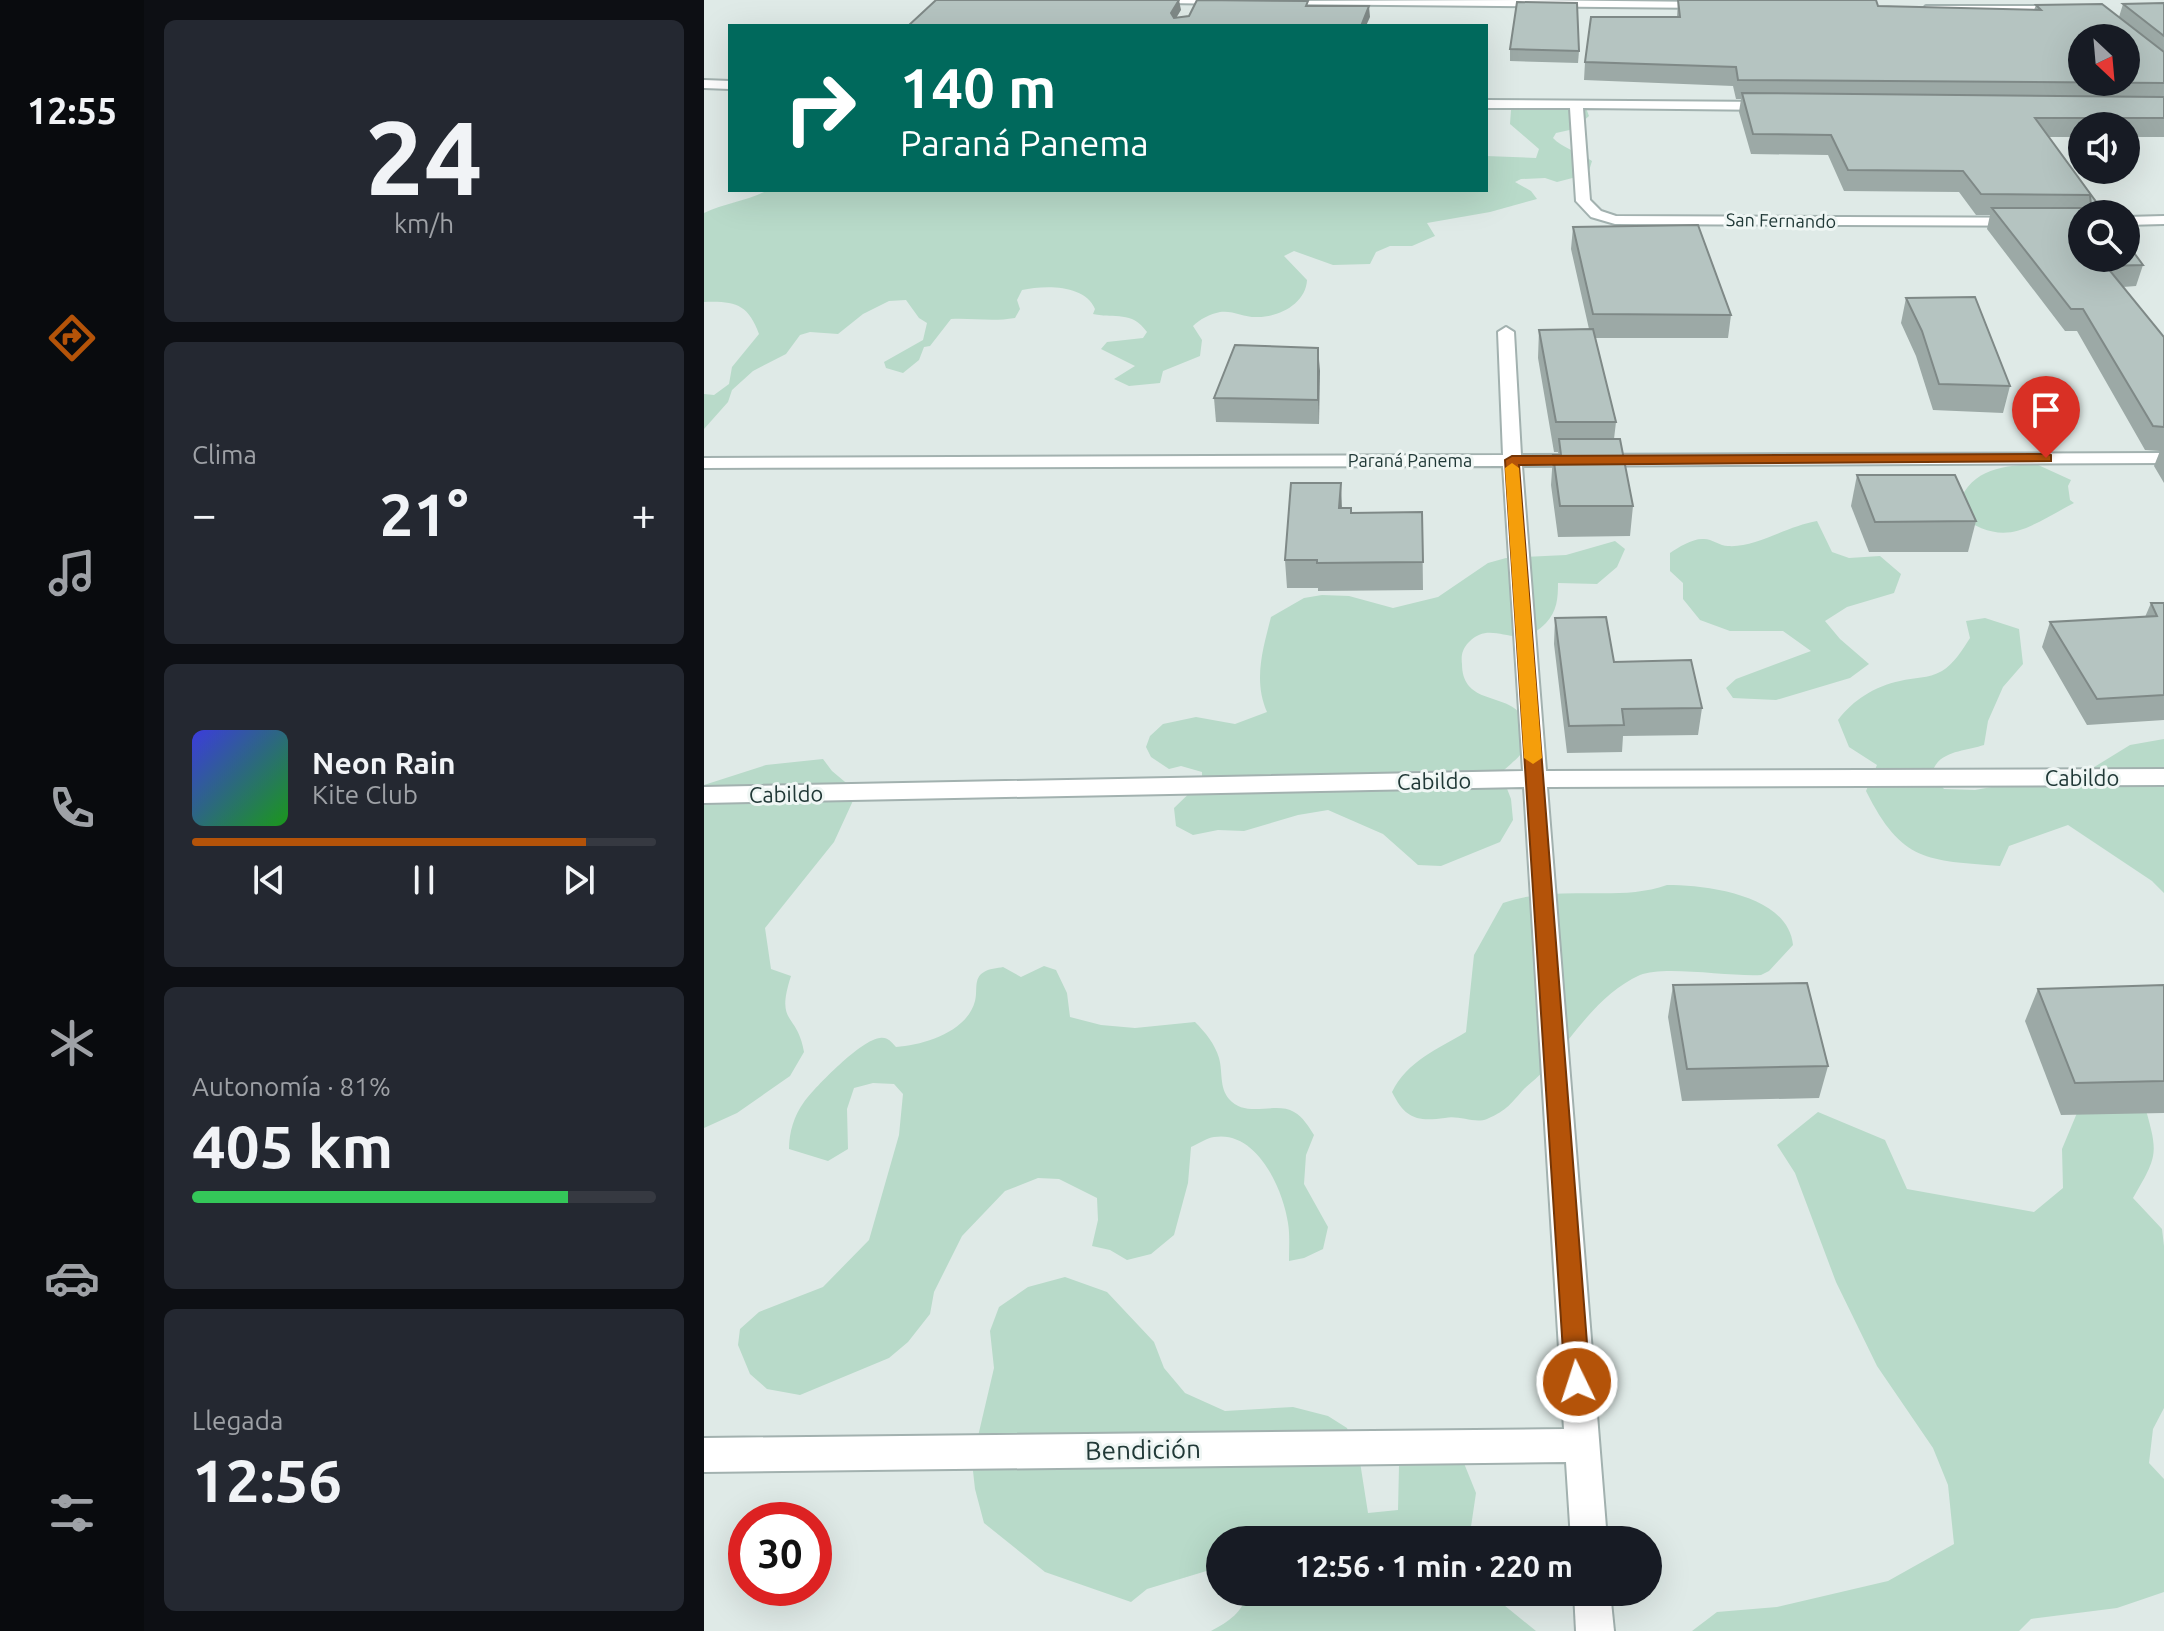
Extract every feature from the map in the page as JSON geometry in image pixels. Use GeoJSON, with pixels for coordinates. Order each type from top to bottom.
{"type":"FeatureCollection","features":[{"type":"Feature","properties":{"kind":"street"},"geometry":{"type":"LineString","coordinates":[[1167,0],[1242,1]]}},
{"type":"Feature","properties":{"kind":"street"},"geometry":{"type":"LineString","coordinates":[[1188,13],[1195,0]]}},
{"type":"Feature","properties":{"kind":"street"},"geometry":{"type":"LineString","coordinates":[[1258,1],[1729,5]]}},
{"type":"Feature","properties":{"kind":"street"},"geometry":{"type":"LineString","coordinates":[[1920,7],[2078,9]]}},
{"type":"Feature","properties":{"kind":"street"},"geometry":{"type":"LineString","coordinates":[[704,84],[728,85]]}},
{"type":"Feature","properties":{"kind":"street"},"geometry":{"type":"LineString","coordinates":[[1488,104],[1791,107]]}},
{"type":"Feature","properties":{"kind":"street","name":"San Fernando"},"geometry":{"type":"LineString","coordinates":[[1576,105],[1583,201],[1596,214],[1615,220],[2068,222]]}},
{"type":"Feature","properties":{"kind":"street"},"geometry":{"type":"LineString","coordinates":[[2140,221],[2164,220]]}},
{"type":"Feature","properties":{"kind":"street"},"geometry":{"type":"LineString","coordinates":[[1506,332],[1512,460],[1588,1526]]}},
{"type":"Feature","properties":{"kind":"street","name":"Paraná Panema"},"geometry":{"type":"LineString","coordinates":[[704,463],[2164,458]]}},
{"type":"Feature","properties":{"kind":"street","name":"Cabildo"},"geometry":{"type":"LineString","coordinates":[[704,795],[1534,779],[2164,777]]}},
{"type":"Feature","properties":{"kind":"street","name":"Bendición"},"geometry":{"type":"LineString","coordinates":[[704,1455],[1582,1445]]}},
{"type":"Feature","properties":{"kind":"street"},"geometry":{"type":"LineString","coordinates":[[1593,1606],[1595,1631]]}},
{"type":"Feature","properties":{"kind":"green space"},"geometry":{"type":"Polygon","coordinates":[[[1525,99],[1574,101],[1586,108],[1589,116],[1574,129],[1556,133],[1553,138],[1592,161],[1588,174],[1557,182],[1545,178],[1521,179],[1515,182],[1531,191],[1537,199],[1490,212],[1427,223],[1435,236],[1412,246],[1390,246],[1376,252],[1370,264],[1333,265],[1294,251],[1284,256],[1307,280],[1306,288],[1297,302],[1283,311],[1266,316],[1220,312],[1202,319],[1193,326],[1202,340],[1200,356],[1163,371],[1160,383],[1129,386],[1114,379],[1135,366],[1101,349],[1107,342],[1143,338],[1147,332],[1141,325],[1129,318],[1093,314],[1095,309],[1082,295],[1052,287],[1022,290],[1017,300],[1020,309],[1015,318],[951,319],[930,346],[924,347],[919,360],[903,373],[886,368],[884,362],[923,340],[927,323],[919,318],[906,300],[889,301],[863,314],[838,334],[810,332],[800,335],[786,354],[753,371],[732,390],[728,402],[704,429],[704,394],[714,395],[729,384],[732,367],[759,334],[750,316],[739,306],[704,302],[704,213],[763,192],[1488,192],[1488,156],[1536,158],[1539,149],[1510,124],[1511,110],[1525,99]]]}},
{"type":"Feature","properties":{"kind":"green space"},"geometry":{"type":"Polygon","coordinates":[[[2036,464],[2071,480],[2068,486],[2070,500],[2074,503],[2028,527],[2002,533],[1988,531],[1956,513],[1967,488],[1975,480],[1996,469],[2036,464]]]}},
{"type":"Feature","properties":{"kind":"green space"},"geometry":{"type":"Polygon","coordinates":[[[1817,521],[1832,552],[1849,558],[1880,556],[1901,574],[1894,593],[1847,607],[1825,621],[1869,664],[1850,678],[1776,700],[1733,698],[1726,688],[1736,679],[1811,651],[1783,631],[1730,631],[1700,620],[1683,599],[1683,583],[1670,571],[1670,553],[1700,539],[1728,546],[1749,544],[1817,521]]]}},
{"type":"Feature","properties":{"kind":"green space"},"geometry":{"type":"Polygon","coordinates":[[[1615,541],[1625,549],[1617,567],[1597,584],[1558,583],[1553,614],[1535,632],[1525,636],[1478,635],[1463,650],[1463,676],[1468,684],[1481,695],[1514,708],[1526,722],[1522,753],[1501,773],[1511,799],[1513,820],[1500,842],[1441,866],[1418,865],[1383,834],[1328,810],[1298,815],[1244,831],[1218,830],[1193,835],[1176,826],[1174,808],[1202,781],[1202,772],[1181,766],[1169,769],[1151,757],[1146,747],[1150,736],[1163,724],[1196,717],[1235,724],[1267,712],[1260,676],[1271,617],[1304,598],[1322,595],[1349,596],[1393,608],[1438,597],[1488,563],[1506,558],[1566,555],[1615,541]]]}},
{"type":"Feature","properties":{"kind":"green space"},"geometry":{"type":"Polygon","coordinates":[[[1985,618],[2019,629],[2023,664],[2003,687],[1988,721],[1984,745],[1945,757],[1934,767],[1932,775],[1944,789],[1975,790],[2091,769],[2130,745],[2164,739],[2164,893],[2152,881],[2068,825],[2009,846],[2000,866],[1953,862],[1919,853],[1905,845],[1879,815],[1866,791],[1877,765],[1849,747],[1838,720],[1850,706],[1873,690],[1891,683],[1937,674],[1946,668],[1970,638],[1966,621],[1985,618]]]}},
{"type":"Feature","properties":{"kind":"green space"},"geometry":{"type":"Polygon","coordinates":[[[823,759],[857,792],[834,842],[765,928],[771,969],[791,976],[786,1011],[801,1039],[804,1052],[790,1076],[737,1113],[704,1128],[704,785],[766,765],[823,759]]]}},
{"type":"Feature","properties":{"kind":"green space"},"geometry":{"type":"Polygon","coordinates":[[[1667,885],[1723,891],[1761,904],[1777,915],[1788,928],[1793,945],[1769,971],[1761,975],[1665,971],[1640,975],[1612,992],[1588,1016],[1544,1071],[1508,1106],[1487,1119],[1419,1118],[1402,1108],[1392,1092],[1398,1081],[1424,1057],[1466,1032],[1474,955],[1503,903],[1546,894],[1628,893],[1667,885]]]}},
{"type":"Feature","properties":{"kind":"green space"},"geometry":{"type":"Polygon","coordinates":[[[1044,966],[1056,970],[1067,993],[1070,1017],[1101,1025],[1135,1028],[1195,1022],[1217,1053],[1224,1090],[1229,1099],[1244,1108],[1287,1109],[1306,1122],[1314,1135],[1306,1155],[1304,1184],[1328,1227],[1323,1249],[1289,1261],[1288,1223],[1274,1179],[1255,1152],[1229,1137],[1211,1138],[1191,1147],[1188,1183],[1174,1235],[1151,1254],[1127,1260],[1110,1250],[1092,1246],[1098,1220],[1097,1198],[1059,1179],[1038,1178],[1005,1191],[962,1236],[934,1292],[930,1314],[908,1342],[889,1358],[800,1395],[767,1389],[750,1374],[738,1345],[740,1329],[759,1312],[823,1287],[869,1240],[899,1135],[903,1094],[894,1084],[873,1083],[854,1088],[847,1109],[848,1149],[828,1161],[789,1149],[793,1124],[800,1107],[840,1064],[872,1040],[883,1038],[896,1047],[907,1046],[931,1040],[954,1029],[970,1012],[978,978],[986,971],[1003,967],[1021,977],[1044,966]]]}},
{"type":"Feature","properties":{"kind":"green space"},"geometry":{"type":"Polygon","coordinates":[[[2089,1084],[2144,1103],[2154,1143],[2152,1162],[2133,1198],[2162,1229],[2164,1246],[2164,1408],[2153,1429],[2149,1463],[2164,1479],[2164,1592],[2117,1608],[2031,1619],[2019,1631],[1692,1631],[1717,1612],[1777,1607],[1888,1581],[1954,1544],[1948,1485],[1933,1448],[1877,1366],[1836,1282],[1795,1173],[1777,1145],[1818,1112],[1885,1140],[1907,1189],[2034,1212],[2063,1188],[2062,1149],[2089,1084]]]}},
{"type":"Feature","properties":{"kind":"green space"},"geometry":{"type":"Polygon","coordinates":[[[1065,1277],[1107,1292],[1154,1342],[1164,1368],[1185,1393],[1225,1411],[1293,1407],[1328,1416],[1347,1428],[1360,1462],[1368,1513],[1398,1510],[1399,1466],[1453,1436],[1476,1493],[1471,1526],[1206,1526],[1206,1571],[1147,1589],[1131,1602],[1045,1572],[984,1523],[972,1462],[994,1368],[990,1331],[999,1307],[1028,1287],[1065,1277]]]}},
{"type":"Feature","properties":{"kind":"green space"},"geometry":{"type":"Polygon","coordinates":[[[1242,1606],[1505,1606],[1536,1631],[1211,1631],[1242,1606]]]}},
{"type":"Feature","properties":{"kind":"building"},"geometry":{"type":"Polygon","coordinates":[[[936,0],[1179,0],[1171,13],[1174,18],[1189,16],[1197,0],[1308,1],[1306,6],[1369,6],[1362,24],[910,24],[936,0]]]}},
{"type":"Feature","properties":{"kind":"building"},"geometry":{"type":"Polygon","coordinates":[[[1678,0],[1876,0],[1878,6],[2041,10],[2036,5],[2102,4],[2128,24],[2068,24],[2068,82],[1738,80],[1736,67],[1585,62],[1591,17],[1680,17],[1678,0]]]}},
{"type":"Feature","properties":{"kind":"building"},"geometry":{"type":"Polygon","coordinates":[[[1517,2],[1577,3],[1579,51],[1510,49],[1517,2]]]}},
{"type":"Feature","properties":{"kind":"building"},"geometry":{"type":"Polygon","coordinates":[[[2164,3],[2164,36],[2123,4],[2164,3]]]}},
{"type":"Feature","properties":{"kind":"building"},"geometry":{"type":"Polygon","coordinates":[[[2140,33],[2164,52],[2164,83],[2140,83],[2140,33]]]}},
{"type":"Feature","properties":{"kind":"building"},"geometry":{"type":"Polygon","coordinates":[[[1742,93],[2164,97],[2164,118],[2140,118],[2140,112],[2068,112],[2068,118],[2035,118],[2068,163],[2068,184],[2083,184],[2095,200],[2090,200],[2090,195],[1981,194],[1963,171],[1848,170],[1831,135],[1753,134],[1742,93]]]}},
{"type":"Feature","properties":{"kind":"building"},"geometry":{"type":"Polygon","coordinates":[[[1992,208],[2068,208],[2068,272],[2111,272],[2164,337],[2164,427],[2153,426],[2083,309],[2071,309],[1992,208]]]}},
{"type":"Feature","properties":{"kind":"building"},"geometry":{"type":"Polygon","coordinates":[[[1698,225],[1731,315],[1593,314],[1573,227],[1698,225]]]}},
{"type":"Feature","properties":{"kind":"building"},"geometry":{"type":"Polygon","coordinates":[[[1975,297],[2010,386],[1939,384],[1922,331],[1906,298],[1975,297]]]}},
{"type":"Feature","properties":{"kind":"building"},"geometry":{"type":"Polygon","coordinates":[[[1593,329],[1616,422],[1556,422],[1539,330],[1593,329]]]}},
{"type":"Feature","properties":{"kind":"building"},"geometry":{"type":"Polygon","coordinates":[[[1235,345],[1318,348],[1318,400],[1214,398],[1235,345]]]}},
{"type":"Feature","properties":{"kind":"building"},"geometry":{"type":"Polygon","coordinates":[[[1559,439],[1620,439],[1633,506],[1560,506],[1553,455],[1561,455],[1559,439]]]}},
{"type":"Feature","properties":{"kind":"building"},"geometry":{"type":"Polygon","coordinates":[[[1857,475],[1955,475],[1976,521],[1875,522],[1857,475]]]}},
{"type":"Feature","properties":{"kind":"building"},"geometry":{"type":"Polygon","coordinates":[[[1291,483],[1341,483],[1339,508],[1351,508],[1351,513],[1422,512],[1423,562],[1317,563],[1317,560],[1285,560],[1291,483]]]}},
{"type":"Feature","properties":{"kind":"building"},"geometry":{"type":"Polygon","coordinates":[[[2151,603],[2164,603],[2164,695],[2097,699],[2050,622],[2157,616],[2151,603]]]}},
{"type":"Feature","properties":{"kind":"building"},"geometry":{"type":"Polygon","coordinates":[[[1606,617],[1614,662],[1691,660],[1702,708],[1622,709],[1624,725],[1569,726],[1555,618],[1606,617]]]}},
{"type":"Feature","properties":{"kind":"building"},"geometry":{"type":"Polygon","coordinates":[[[1807,983],[1828,1066],[1687,1069],[1673,985],[1807,983]]]}},
{"type":"Feature","properties":{"kind":"building"},"geometry":{"type":"Polygon","coordinates":[[[2164,985],[2164,1081],[2075,1083],[2038,989],[2164,985]]]}},
{"type":"Feature","properties":{"kind":"slow traffic"},"geometry":{"type":"LineString","coordinates":[[1512,468],[1533,758]]}},
{"type":"Feature","properties":{"kind":"route"},"geometry":{"type":"LineString","coordinates":[[1577,1382],[1512,460],[2046,458]]}}]}
